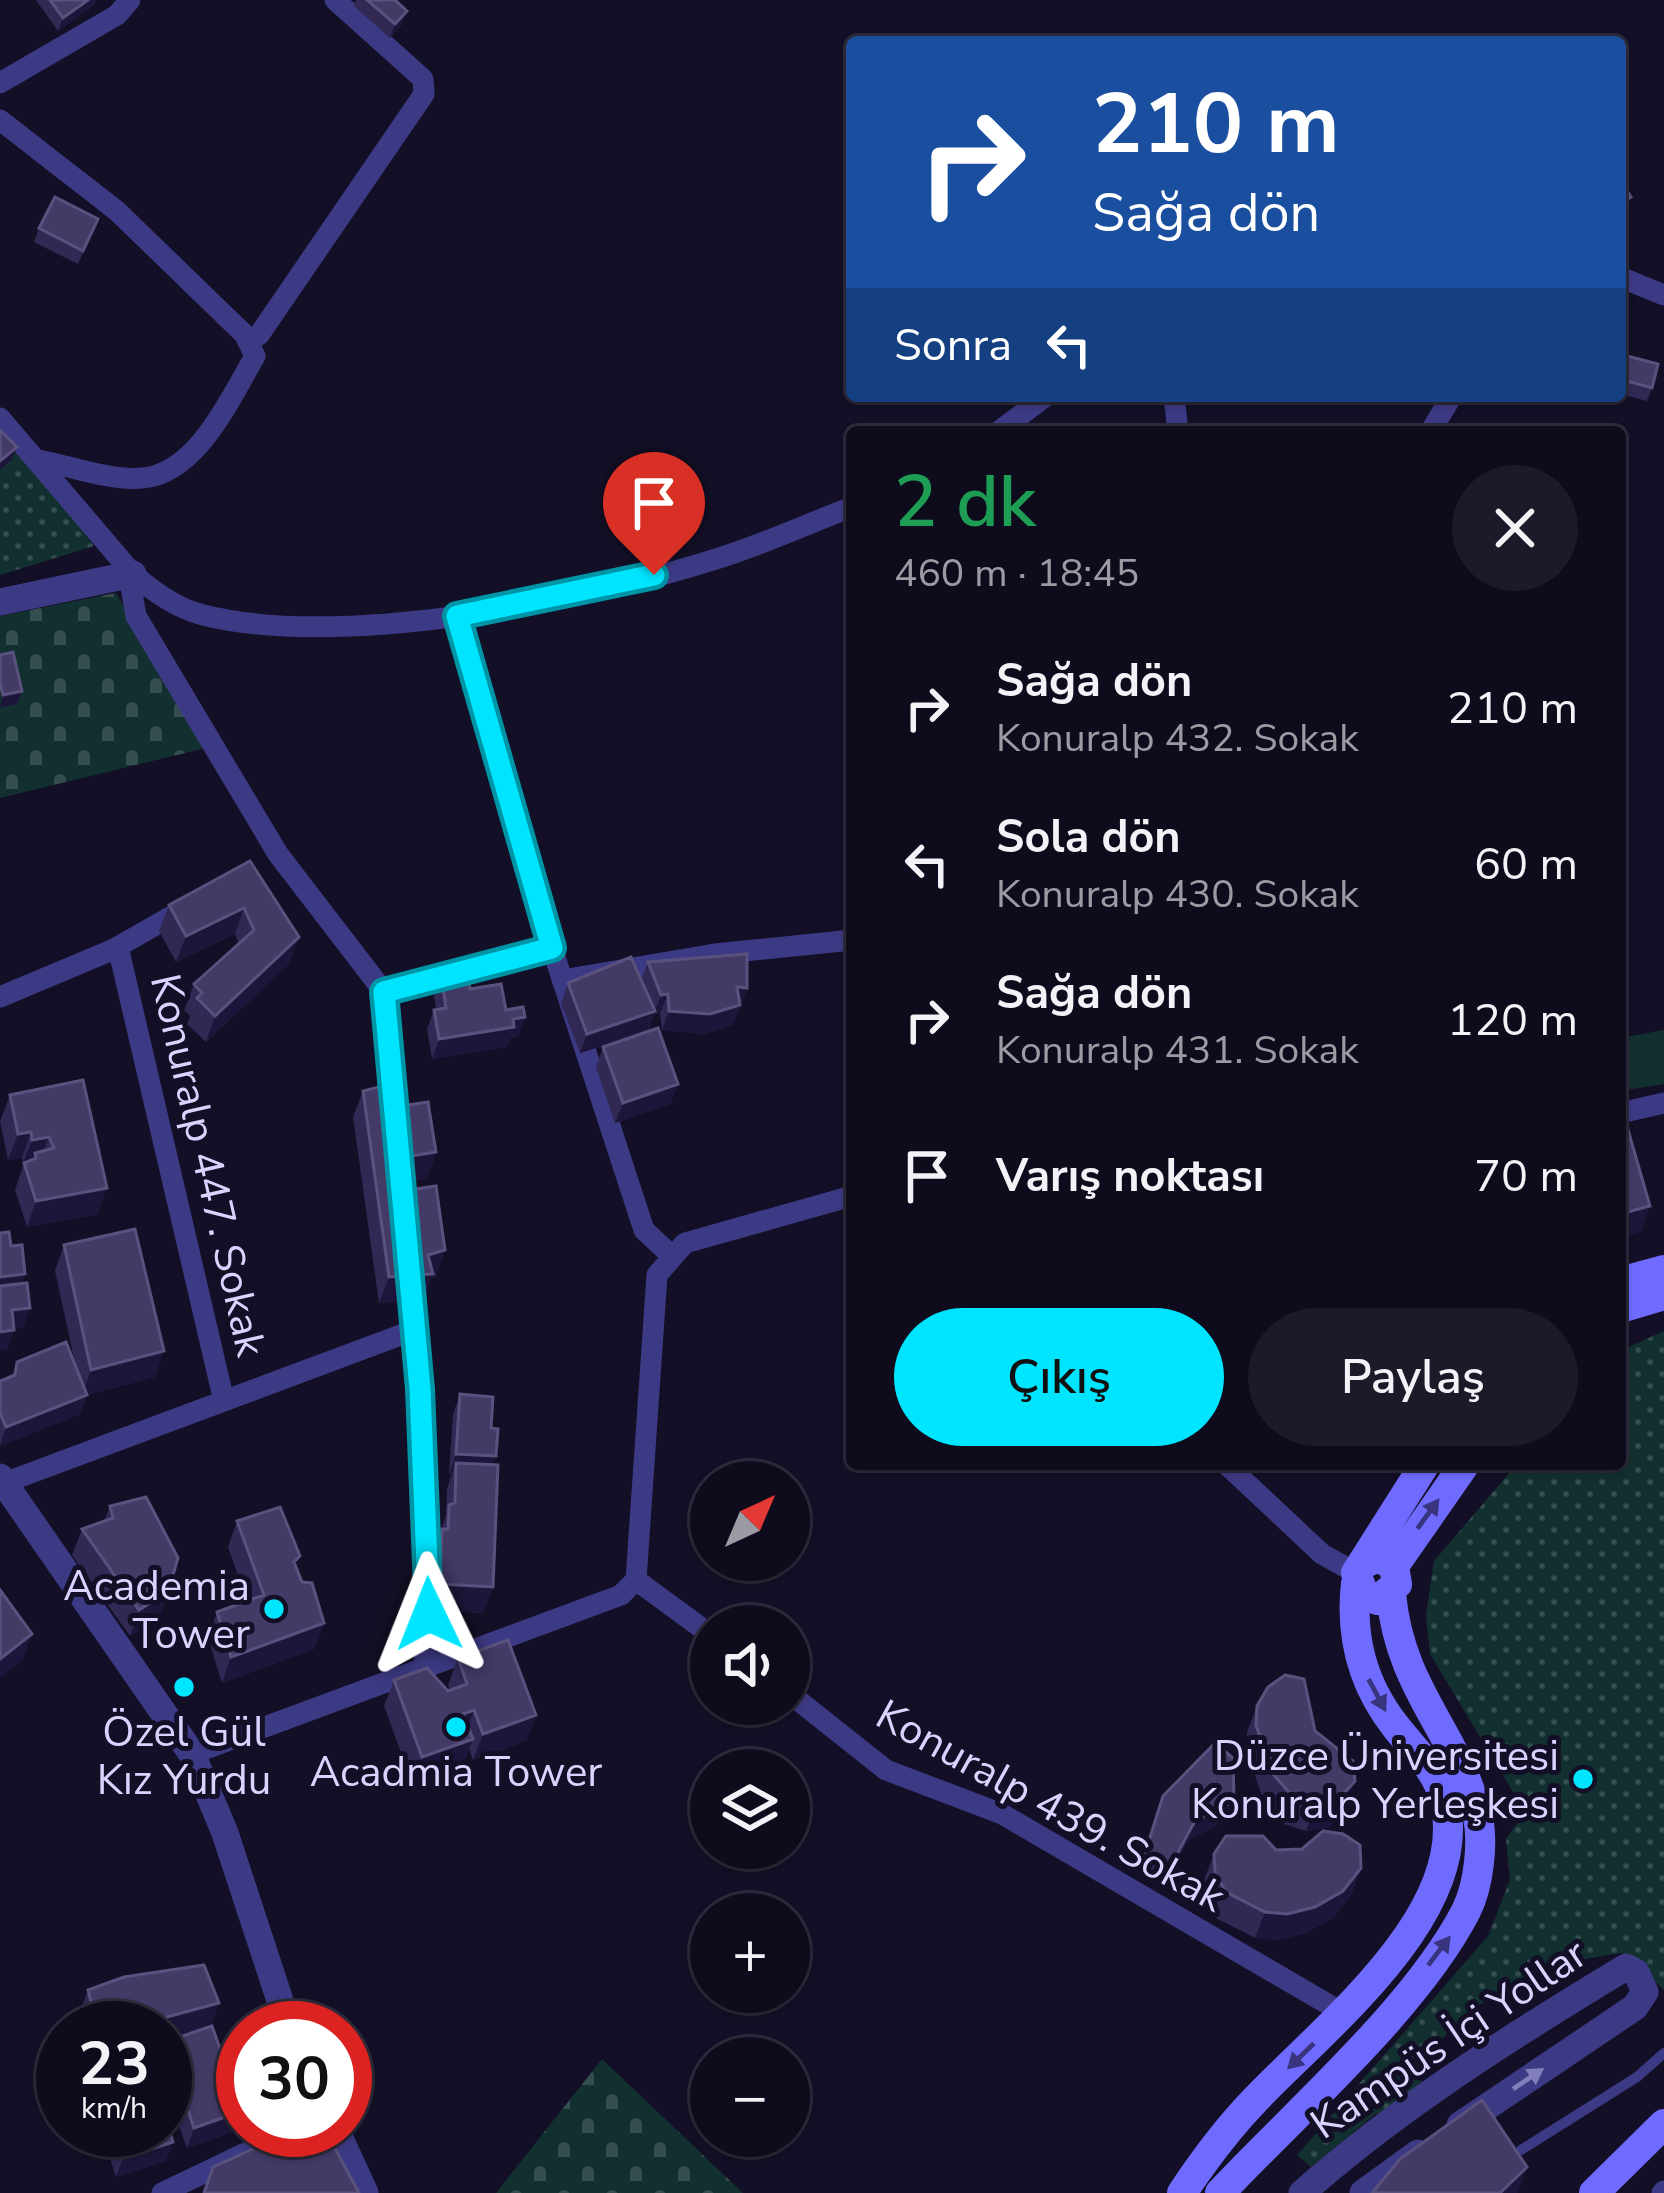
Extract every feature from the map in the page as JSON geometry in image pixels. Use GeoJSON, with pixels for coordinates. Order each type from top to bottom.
{"type":"FeatureCollection","features":[{"type":"Feature","properties":{"kind":"main road"},"geometry":{"type":"LineString","coordinates":[[1626,1280],[1664,1270]]}},
{"type":"Feature","properties":{"kind":"main road"},"geometry":{"type":"LineString","coordinates":[[1626,1306],[1664,1295]]}},
{"type":"Feature","properties":{"kind":"main road"},"geometry":{"type":"LineString","coordinates":[[1182,2193],[1214,2145],[1343,2013],[1412,1930],[1442,1868],[1443,1796],[1378,1700],[1358,1654],[1352,1621],[1358,1574],[1422,1470]]}},
{"type":"Feature","properties":{"kind":"main road"},"geometry":{"type":"LineString","coordinates":[[1358,1574],[1370,1599],[1393,1580],[1461,1470]]}},
{"type":"Feature","properties":{"kind":"main road"},"geometry":{"type":"LineString","coordinates":[[1220,2193],[1360,2049],[1445,1946],[1468,1906],[1479,1859],[1479,1819],[1466,1778],[1422,1704],[1403,1658],[1393,1580]]}},
{"type":"Feature","properties":{"kind":"main road"},"geometry":{"type":"LineString","coordinates":[[1594,2193],[1664,2124]]}},
{"type":"Feature","properties":{"kind":"street"},"geometry":{"type":"LineString","coordinates":[[0,83],[118,15],[130,0]]}},
{"type":"Feature","properties":{"kind":"street"},"geometry":{"type":"LineString","coordinates":[[248,342],[259,335],[424,94],[423,79],[335,0]]}},
{"type":"Feature","properties":{"kind":"street"},"geometry":{"type":"LineString","coordinates":[[0,120],[117,212],[248,342],[255,356],[221,415],[179,464],[144,478],[39,460]]}},
{"type":"Feature","properties":{"kind":"street"},"geometry":{"type":"LineString","coordinates":[[1626,279],[1664,295]]}},
{"type":"Feature","properties":{"kind":"street"},"geometry":{"type":"LineString","coordinates":[[1006,426],[1038,402]]}},
{"type":"Feature","properties":{"kind":"street"},"geometry":{"type":"LineString","coordinates":[[0,418],[131,575],[159,596],[203,615],[308,626],[457,616],[540,603],[717,559],[846,509]]}},
{"type":"Feature","properties":{"kind":"street"},"geometry":{"type":"LineString","coordinates":[[0,602],[131,575]]}},
{"type":"Feature","properties":{"kind":"street"},"geometry":{"type":"LineString","coordinates":[[131,575],[136,616],[268,860],[384,992],[398,1150]]}},
{"type":"Feature","properties":{"kind":"street"},"geometry":{"type":"LineString","coordinates":[[457,616],[552,948],[644,1230],[673,1257]]}},
{"type":"Feature","properties":{"kind":"street"},"geometry":{"type":"LineString","coordinates":[[0,997],[118,947],[198,901]]}},
{"type":"Feature","properties":{"kind":"street"},"geometry":{"type":"LineString","coordinates":[[562,980],[716,954],[846,941]]}},
{"type":"Feature","properties":{"kind":"street","name":"Konuralp 447. Sokak"},"geometry":{"type":"LineString","coordinates":[[118,947],[224,1401]]}},
{"type":"Feature","properties":{"kind":"street"},"geometry":{"type":"LineString","coordinates":[[384,992],[552,948]]}},
{"type":"Feature","properties":{"kind":"street"},"geometry":{"type":"LineString","coordinates":[[1626,1112],[1664,1103]]}},
{"type":"Feature","properties":{"kind":"street"},"geometry":{"type":"LineString","coordinates":[[192,1754],[621,1595],[636,1580],[656,1275],[685,1243],[846,1198]]}},
{"type":"Feature","properties":{"kind":"street"},"geometry":{"type":"LineString","coordinates":[[406,1240],[429,1614],[424,1667]]}},
{"type":"Feature","properties":{"kind":"street"},"geometry":{"type":"LineString","coordinates":[[280,2001],[225,1833],[192,1754],[2,1480],[414,1330]]}},
{"type":"Feature","properties":{"kind":"street"},"geometry":{"type":"LineString","coordinates":[[1232,1470],[1322,1554],[1358,1574]]}},
{"type":"Feature","properties":{"kind":"street"},"geometry":{"type":"LineString","coordinates":[[636,1580],[690,1620]]}},
{"type":"Feature","properties":{"kind":"street","name":"Konuralp 439. Sokak"},"geometry":{"type":"LineString","coordinates":[[810,1710],[886,1770],[1002,1814],[1343,2013]]}},
{"type":"Feature","properties":{"kind":"street","name":"Kampüs İçi Yollar"},"geometry":{"type":"LineString","coordinates":[[1302,2193],[1352,2149],[1542,2022],[1626,1967],[1636,1972],[1646,1992],[1634,2007],[1363,2193]]}},
{"type":"Feature","properties":{"kind":"street"},"geometry":{"type":"LineString","coordinates":[[162,2193],[196,2186],[246,2157]]}},
{"type":"Feature","properties":{"kind":"street"},"geometry":{"type":"LineString","coordinates":[[348,2157],[364,2193]]}},
{"type":"Feature","properties":{"kind":"lane"},"geometry":{"type":"LineString","coordinates":[[1521,2150],[1637,2077],[1664,2053]]}},
{"type":"Feature","properties":{"kind":"green space"},"geometry":{"type":"Polygon","coordinates":[[[0,431],[48,483],[94,546],[0,575],[0,431]]]}},
{"type":"Feature","properties":{"kind":"green space"},"geometry":{"type":"Polygon","coordinates":[[[116,593],[210,747],[0,798],[0,616],[116,593]]]}},
{"type":"Feature","properties":{"kind":"green space"},"geometry":{"type":"Polygon","coordinates":[[[1664,1030],[1664,1084],[1626,1090],[1626,1037],[1664,1030]]]}},
{"type":"Feature","properties":{"kind":"green space"},"geometry":{"type":"Polygon","coordinates":[[[1664,1331],[1664,1990],[1623,1953],[1571,1963],[1518,1983],[1450,2030],[1430,2055],[1417,2095],[1374,2115],[1311,2167],[1297,2155],[1488,1936],[1510,1880],[1506,1839],[1525,1812],[1430,1654],[1426,1615],[1434,1561],[1512,1470],[1626,1470],[1626,1348],[1664,1331]]]}},
{"type":"Feature","properties":{"kind":"green space"},"geometry":{"type":"Polygon","coordinates":[[[602,2059],[690,2143],[690,2157],[705,2157],[743,2193],[496,2193],[602,2059]]]}},
{"type":"Feature","properties":{"kind":"building"},"geometry":{"type":"Polygon","coordinates":[[[50,0],[88,0],[63,18],[50,0]]]}},
{"type":"Feature","properties":{"kind":"building"},"geometry":{"type":"Polygon","coordinates":[[[367,0],[395,0],[407,11],[395,24],[367,0]]]}},
{"type":"Feature","properties":{"kind":"building"},"geometry":{"type":"Polygon","coordinates":[[[55,197],[98,219],[83,251],[39,228],[55,197]]]}},
{"type":"Feature","properties":{"kind":"building"},"geometry":{"type":"Polygon","coordinates":[[[1626,356],[1658,364],[1652,388],[1626,381],[1626,356]]]}},
{"type":"Feature","properties":{"kind":"building"},"geometry":{"type":"Polygon","coordinates":[[[0,430],[17,447],[0,461],[0,430]]]}},
{"type":"Feature","properties":{"kind":"building"},"geometry":{"type":"Polygon","coordinates":[[[13,652],[22,691],[3,695],[0,655],[13,652]]]}},
{"type":"Feature","properties":{"kind":"building"},"geometry":{"type":"Polygon","coordinates":[[[250,861],[299,937],[215,1016],[197,998],[202,993],[194,984],[254,930],[244,908],[186,936],[169,905],[250,861]]]}},
{"type":"Feature","properties":{"kind":"building"},"geometry":{"type":"Polygon","coordinates":[[[747,954],[747,988],[737,987],[740,1005],[710,1014],[669,1011],[668,994],[661,995],[648,962],[747,954]]]}},
{"type":"Feature","properties":{"kind":"building"},"geometry":{"type":"Polygon","coordinates":[[[631,957],[655,1011],[587,1034],[568,983],[631,957]]]}},
{"type":"Feature","properties":{"kind":"building"},"geometry":{"type":"Polygon","coordinates":[[[467,972],[470,989],[501,984],[506,1010],[523,1007],[525,1017],[513,1019],[514,1027],[439,1039],[434,1010],[446,1008],[441,976],[467,972]]]}},
{"type":"Feature","properties":{"kind":"building"},"geometry":{"type":"Polygon","coordinates":[[[658,1028],[678,1084],[623,1103],[603,1047],[658,1028]]]}},
{"type":"Feature","properties":{"kind":"building"},"geometry":{"type":"Polygon","coordinates":[[[83,1080],[107,1188],[36,1201],[24,1163],[36,1158],[35,1153],[54,1148],[49,1137],[32,1140],[31,1132],[18,1134],[10,1095],[83,1080]]]}},
{"type":"Feature","properties":{"kind":"building"},"geometry":{"type":"Polygon","coordinates":[[[390,1084],[394,1107],[428,1102],[436,1152],[405,1157],[409,1190],[436,1186],[445,1250],[428,1255],[433,1274],[389,1277],[363,1091],[390,1084]]]}},
{"type":"Feature","properties":{"kind":"building"},"geometry":{"type":"Polygon","coordinates":[[[1626,1123],[1650,1206],[1626,1212],[1626,1123]]]}},
{"type":"Feature","properties":{"kind":"building"},"geometry":{"type":"Polygon","coordinates":[[[135,1229],[164,1351],[91,1370],[64,1245],[135,1229]]]}},
{"type":"Feature","properties":{"kind":"building"},"geometry":{"type":"Polygon","coordinates":[[[9,1232],[11,1246],[22,1245],[25,1274],[0,1277],[0,1233],[9,1232]]]}},
{"type":"Feature","properties":{"kind":"building"},"geometry":{"type":"Polygon","coordinates":[[[27,1283],[30,1308],[12,1310],[14,1330],[0,1332],[0,1286],[27,1283]]]}},
{"type":"Feature","properties":{"kind":"building"},"geometry":{"type":"Polygon","coordinates":[[[66,1342],[87,1395],[6,1427],[0,1413],[0,1381],[15,1375],[17,1362],[66,1342]]]}},
{"type":"Feature","properties":{"kind":"building"},"geometry":{"type":"Polygon","coordinates":[[[460,1394],[493,1397],[496,1456],[456,1454],[460,1394]]]}},
{"type":"Feature","properties":{"kind":"building"},"geometry":{"type":"Polygon","coordinates":[[[456,1463],[498,1465],[493,1587],[440,1584],[442,1529],[448,1529],[449,1505],[455,1503],[456,1463]]]}},
{"type":"Feature","properties":{"kind":"building"},"geometry":{"type":"Polygon","coordinates":[[[146,1497],[178,1558],[168,1592],[139,1610],[82,1529],[113,1518],[110,1506],[146,1497]]]}},
{"type":"Feature","properties":{"kind":"building"},"geometry":{"type":"Polygon","coordinates":[[[280,1507],[300,1556],[294,1562],[302,1582],[312,1583],[324,1623],[231,1657],[217,1612],[264,1595],[237,1521],[280,1507]]]}},
{"type":"Feature","properties":{"kind":"building"},"geometry":{"type":"Polygon","coordinates":[[[0,1590],[32,1634],[0,1659],[0,1590]]]}},
{"type":"Feature","properties":{"kind":"building"},"geometry":{"type":"Polygon","coordinates":[[[508,1640],[536,1715],[483,1734],[474,1710],[463,1714],[473,1739],[422,1757],[394,1680],[427,1668],[448,1691],[467,1684],[458,1658],[508,1640]]]}},
{"type":"Feature","properties":{"kind":"building"},"geometry":{"type":"Polygon","coordinates":[[[1285,1675],[1304,1679],[1315,1731],[1353,1761],[1355,1781],[1337,1801],[1316,1805],[1294,1798],[1273,1774],[1256,1725],[1257,1706],[1268,1687],[1285,1675]]]}},
{"type":"Feature","properties":{"kind":"building"},"geometry":{"type":"Polygon","coordinates":[[[1215,1743],[1233,1758],[1234,1801],[1195,1821],[1170,1867],[1145,1853],[1163,1796],[1215,1743]]]}},
{"type":"Feature","properties":{"kind":"building"},"geometry":{"type":"Polygon","coordinates":[[[1323,1831],[1343,1834],[1360,1845],[1361,1868],[1343,1891],[1315,1907],[1287,1914],[1265,1912],[1226,1892],[1215,1873],[1214,1854],[1226,1836],[1263,1836],[1276,1850],[1302,1849],[1323,1831]]]}},
{"type":"Feature","properties":{"kind":"building"},"geometry":{"type":"Polygon","coordinates":[[[204,1965],[218,2001],[192,2010],[192,2001],[91,2001],[88,1990],[124,1977],[204,1965]]]}},
{"type":"Feature","properties":{"kind":"building"},"geometry":{"type":"Polygon","coordinates":[[[212,2026],[216,2037],[216,2120],[194,2128],[192,2122],[192,2033],[212,2026]]]}},
{"type":"Feature","properties":{"kind":"building"},"geometry":{"type":"Polygon","coordinates":[[[1482,2100],[1527,2167],[1500,2193],[1372,2193],[1400,2159],[1482,2100]]]}},
{"type":"Feature","properties":{"kind":"building"},"geometry":{"type":"Polygon","coordinates":[[[235,2157],[340,2157],[359,2193],[204,2193],[213,2167],[235,2157]]]}},
{"type":"Feature","properties":{"kind":"place","name":"Academia Tower"},"geometry":{"type":"Point","coordinates":[274,1609]}},
{"type":"Feature","properties":{"kind":"place","name":"Özel Gül Kız Yurdu"},"geometry":{"type":"Point","coordinates":[184,1687]}},
{"type":"Feature","properties":{"kind":"place","name":"Acadmia Tower"},"geometry":{"type":"Point","coordinates":[456,1727]}},
{"type":"Feature","properties":{"kind":"place","name":"Düzce Üniversitesi Konuralp Yerleşkesi"},"geometry":{"type":"Point","coordinates":[1583,1779]}},
{"type":"Feature","properties":{"kind":"route"},"geometry":{"type":"LineString","coordinates":[[429,1614],[420,1389],[384,992],[552,948],[457,616],[540,603],[654,575]]}}]}
